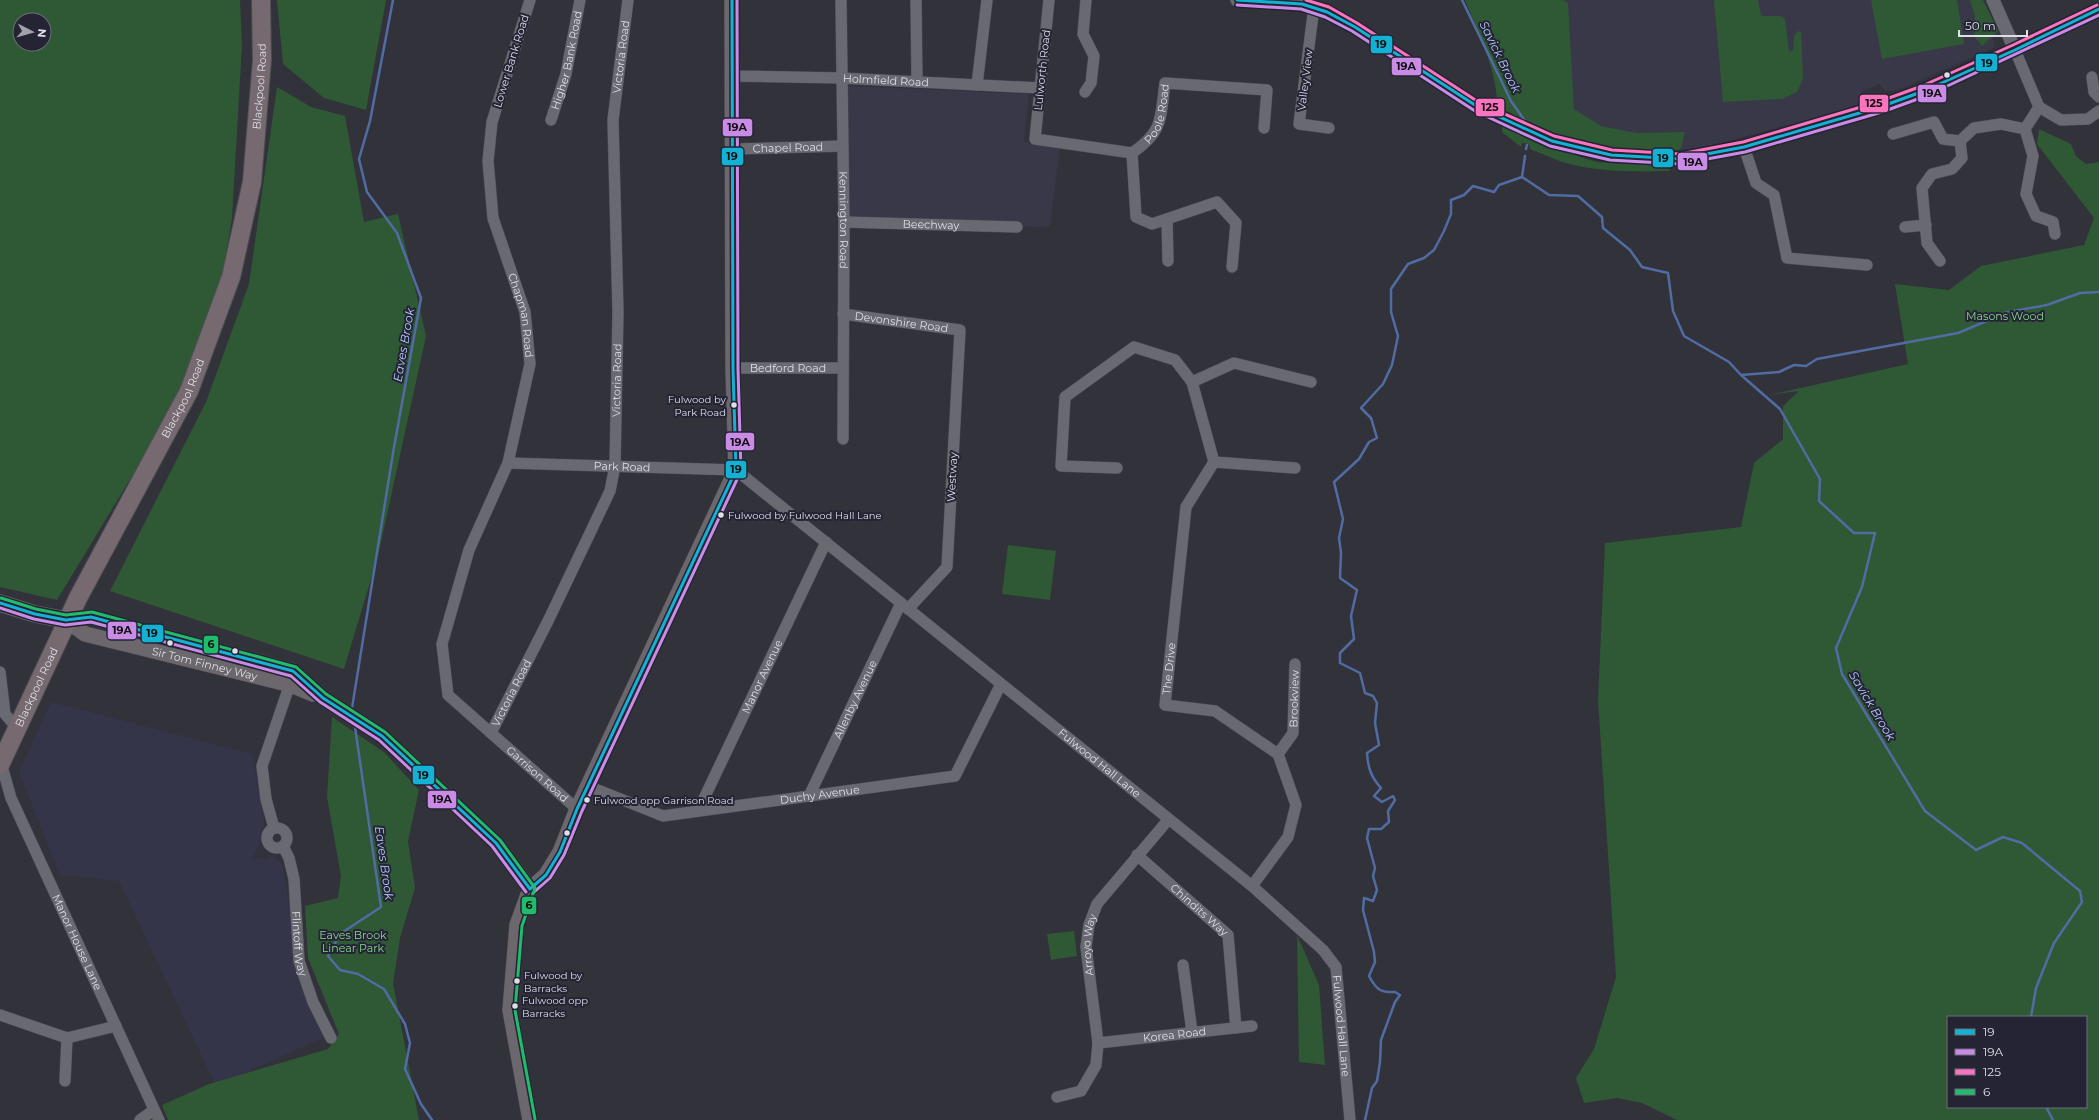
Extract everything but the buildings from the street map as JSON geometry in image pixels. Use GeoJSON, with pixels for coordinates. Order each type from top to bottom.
{"type":"FeatureCollection","features":[{"type":"Feature","properties":{"kind":"highway","name":"Blackpool Road"},"geometry":{"type":"LineString","coordinates":[[1,764],[66,620],[190,391],[231,277],[252,182],[262,60],[261,0]]}},
{"type":"Feature","properties":{"kind":"main road"},"geometry":{"type":"LineString","coordinates":[[530,1120],[510,1010],[517,925],[530,889],[546,875],[557,857],[577,809],[736,470],[733,368],[734,149],[732,0]]}},
{"type":"Feature","properties":{"kind":"main road","name":"Sir Tom Finney Way"},"geometry":{"type":"LineString","coordinates":[[0,603],[35,614],[66,620],[85,634],[292,678],[382,736],[496,843],[530,889]]}},
{"type":"Feature","properties":{"kind":"street","name":"Lower Bank Road"},"geometry":{"type":"LineString","coordinates":[[492,122],[530,0]]}},
{"type":"Feature","properties":{"kind":"street","name":"Higher Bank Road"},"geometry":{"type":"LineString","coordinates":[[551,120],[566,74],[580,0]]}},
{"type":"Feature","properties":{"kind":"street","name":"Victoria Road"},"geometry":{"type":"LineString","coordinates":[[491,734],[549,619],[610,492],[615,466],[618,312],[613,120],[628,0]]}},
{"type":"Feature","properties":{"kind":"street","name":"Kennington Road"},"geometry":{"type":"LineString","coordinates":[[841,0],[844,198],[843,439]]}},
{"type":"Feature","properties":{"kind":"street"},"geometry":{"type":"LineString","coordinates":[[916,0],[917,82]]}},
{"type":"Feature","properties":{"kind":"street"},"geometry":{"type":"LineString","coordinates":[[977,85],[987,0]]}},
{"type":"Feature","properties":{"kind":"street","name":"Lulworth Road"},"geometry":{"type":"LineString","coordinates":[[1035,140],[1049,0]]}},
{"type":"Feature","properties":{"kind":"street"},"geometry":{"type":"LineString","coordinates":[[1085,92],[1091,83],[1094,56],[1083,34],[1086,0]]}},
{"type":"Feature","properties":{"kind":"street"},"geometry":{"type":"LineString","coordinates":[[1237,0],[1289,3],[1314,7],[1340,18],[1461,97],[1514,124],[1552,141],[1611,155],[1680,159],[1744,146],[1880,107],[1924,91],[2016,50],[2099,9]]}},
{"type":"Feature","properties":{"kind":"street"},"geometry":{"type":"LineString","coordinates":[[1993,0],[2016,50],[2039,107],[2061,120],[2088,119],[2099,111]]}},
{"type":"Feature","properties":{"kind":"street","name":"Valley View"},"geometry":{"type":"LineString","coordinates":[[1314,7],[1299,124],[1329,128]]}},
{"type":"Feature","properties":{"kind":"street","name":"Holmfield Road"},"geometry":{"type":"LineString","coordinates":[[732,76],[841,78],[1040,88]]}},
{"type":"Feature","properties":{"kind":"street"},"geometry":{"type":"LineString","coordinates":[[2092,77],[2094,92],[2099,97]]}},
{"type":"Feature","properties":{"kind":"street","name":"Poole Road"},"geometry":{"type":"LineString","coordinates":[[1035,140],[1132,153],[1148,142],[1159,125],[1165,83],[1267,90],[1264,128]]}},
{"type":"Feature","properties":{"kind":"street"},"geometry":{"type":"LineString","coordinates":[[2039,107],[2025,129],[2033,156],[2026,194],[2036,216],[2053,222],[2055,234]]}},
{"type":"Feature","properties":{"kind":"street","name":"Chapman Road"},"geometry":{"type":"LineString","coordinates":[[469,550],[508,463],[530,364],[525,312],[493,218],[488,161],[492,122]]}},
{"type":"Feature","properties":{"kind":"street"},"geometry":{"type":"LineString","coordinates":[[1893,134],[1934,122],[1943,139],[1960,141],[1974,128],[2002,124],[2025,129]]}},
{"type":"Feature","properties":{"kind":"street"},"geometry":{"type":"LineString","coordinates":[[1940,261],[1927,243],[1922,188],[1932,174],[1952,169],[1962,158],[1960,141]]}},
{"type":"Feature","properties":{"kind":"street","name":"Chapel Road"},"geometry":{"type":"LineString","coordinates":[[734,149],[843,146]]}},
{"type":"Feature","properties":{"kind":"street"},"geometry":{"type":"LineString","coordinates":[[1744,146],[1756,183],[1774,195],[1787,258],[1867,265]]}},
{"type":"Feature","properties":{"kind":"street"},"geometry":{"type":"LineString","coordinates":[[1132,153],[1136,217],[1152,224],[1217,202],[1236,223],[1232,267]]}},
{"type":"Feature","properties":{"kind":"street"},"geometry":{"type":"LineString","coordinates":[[1168,219],[1168,261]]}},
{"type":"Feature","properties":{"kind":"street","name":"Beechway"},"geometry":{"type":"LineString","coordinates":[[844,222],[1017,227]]}},
{"type":"Feature","properties":{"kind":"street"},"geometry":{"type":"LineString","coordinates":[[1905,228],[1926,225]]}},
{"type":"Feature","properties":{"kind":"street","name":"Devonshire Road"},"geometry":{"type":"LineString","coordinates":[[843,314],[960,330]]}},
{"type":"Feature","properties":{"kind":"street","name":"Westway"},"geometry":{"type":"LineString","coordinates":[[905,606],[947,567],[960,330]]}},
{"type":"Feature","properties":{"kind":"street"},"geometry":{"type":"LineString","coordinates":[[1117,468],[1061,466],[1065,397],[1134,348],[1175,360],[1192,382],[1214,462],[1295,468]]}},
{"type":"Feature","properties":{"kind":"street"},"geometry":{"type":"LineString","coordinates":[[1192,382],[1234,363],[1311,382]]}},
{"type":"Feature","properties":{"kind":"street","name":"Bedford Road"},"geometry":{"type":"LineString","coordinates":[[733,368],[844,368]]}},
{"type":"Feature","properties":{"kind":"street","name":"The Drive"},"geometry":{"type":"LineString","coordinates":[[1214,462],[1186,507],[1165,704],[1215,711],[1278,754]]}},
{"type":"Feature","properties":{"kind":"street","name":"Park Road"},"geometry":{"type":"LineString","coordinates":[[508,463],[736,470]]}},
{"type":"Feature","properties":{"kind":"street","name":"Fulwood Hall Lane"},"geometry":{"type":"LineString","coordinates":[[736,470],[1168,820],[1252,886],[1323,950],[1336,967],[1350,1120]]}},
{"type":"Feature","properties":{"kind":"street","name":"Manor Avenue"},"geometry":{"type":"LineString","coordinates":[[698,811],[826,542]]}},
{"type":"Feature","properties":{"kind":"street","name":"Garrison Road"},"geometry":{"type":"LineString","coordinates":[[469,550],[442,644],[448,695],[577,809]]}},
{"type":"Feature","properties":{"kind":"street","name":"Allenby Avenue"},"geometry":{"type":"LineString","coordinates":[[809,796],[905,606]]}},
{"type":"Feature","properties":{"kind":"street","name":"Brookview"},"geometry":{"type":"LineString","coordinates":[[1278,754],[1293,733],[1295,664]]}},
{"type":"Feature","properties":{"kind":"street"},"geometry":{"type":"LineString","coordinates":[[0,672],[5,714],[17,728]]}},
{"type":"Feature","properties":{"kind":"street","name":"Flintoff Way"},"geometry":{"type":"LineString","coordinates":[[292,678],[262,766],[266,799],[274,828],[279,828],[285,833],[286,841],[283,846],[289,858],[294,879],[299,961],[313,1002],[331,1038]]}},
{"type":"Feature","properties":{"kind":"street","name":"Duchy Avenue"},"geometry":{"type":"LineString","coordinates":[[588,786],[663,816],[955,776],[1001,684]]}},
{"type":"Feature","properties":{"kind":"street"},"geometry":{"type":"LineString","coordinates":[[1252,886],[1288,837],[1296,805],[1278,754]]}},
{"type":"Feature","properties":{"kind":"street","name":"Manor House Lane"},"geometry":{"type":"LineString","coordinates":[[1,764],[11,798],[159,1120]]}},
{"type":"Feature","properties":{"kind":"street","name":"Arroyo Way"},"geometry":{"type":"LineString","coordinates":[[1057,1097],[1081,1091],[1096,1065],[1098,1043],[1086,947],[1089,925],[1097,904],[1168,820]]}},
{"type":"Feature","properties":{"kind":"street","name":"Chindits Way"},"geometry":{"type":"LineString","coordinates":[[1137,855],[1228,935],[1236,1028]]}},
{"type":"Feature","properties":{"kind":"street"},"geometry":{"type":"LineString","coordinates":[[1183,965],[1192,1032]]}},
{"type":"Feature","properties":{"kind":"street"},"geometry":{"type":"LineString","coordinates":[[0,1015],[67,1038],[116,1026]]}},
{"type":"Feature","properties":{"kind":"street","name":"Korea Road"},"geometry":{"type":"LineString","coordinates":[[1098,1043],[1252,1026]]}},
{"type":"Feature","properties":{"kind":"street"},"geometry":{"type":"LineString","coordinates":[[65,1080],[67,1038]]}},
{"type":"Feature","properties":{"kind":"street"},"geometry":{"type":"LineString","coordinates":[[140,1120],[154,1110]]}},
{"type":"Feature","properties":{"kind":"shaded area"},"geometry":{"type":"Polygon","coordinates":[[[1466,0],[1983,0],[2000,34],[1993,38],[1995,47],[1896,91],[1885,91],[1879,84],[1862,91],[1861,102],[1851,108],[1706,147],[1668,151],[1623,150],[1593,146],[1556,136],[1529,126],[1466,0]]]}},
{"type":"Feature","properties":{"kind":"shaded area"},"geometry":{"type":"Polygon","coordinates":[[[848,86],[1029,94],[1024,142],[1060,146],[1050,226],[1041,227],[848,219],[848,86]]]}},
{"type":"Feature","properties":{"kind":"shaded area"},"geometry":{"type":"Polygon","coordinates":[[[51,702],[252,754],[264,818],[263,837],[252,859],[265,859],[273,856],[282,864],[298,974],[334,1033],[216,1086],[119,881],[60,875],[19,772],[51,702]]]}},
{"type":"Feature","properties":{"kind":"green space"},"geometry":{"type":"Polygon","coordinates":[[[0,0],[240,0],[242,45],[232,218],[221,285],[182,388],[157,435],[57,600],[0,587],[0,0]]]}},
{"type":"Feature","properties":{"kind":"green space"},"geometry":{"type":"Polygon","coordinates":[[[277,0],[386,0],[366,110],[324,98],[283,64],[277,0]]]}},
{"type":"Feature","properties":{"kind":"green space"},"geometry":{"type":"Polygon","coordinates":[[[1465,0],[1563,0],[1568,3],[1574,109],[1601,126],[1636,133],[1685,132],[1681,148],[1678,150],[1626,149],[1577,140],[1530,123],[1485,98],[1497,99],[1493,73],[1485,48],[1465,0]]]}},
{"type":"Feature","properties":{"kind":"green space"},"geometry":{"type":"Polygon","coordinates":[[[1714,0],[1758,0],[1761,15],[1779,16],[1785,19],[1789,51],[1793,50],[1794,36],[1798,31],[1801,32],[1803,79],[1797,92],[1782,99],[1723,102],[1714,0]]]}},
{"type":"Feature","properties":{"kind":"green space"},"geometry":{"type":"Polygon","coordinates":[[[1871,0],[1957,0],[1964,44],[1882,59],[1871,0]]]}},
{"type":"Feature","properties":{"kind":"green space"},"geometry":{"type":"Polygon","coordinates":[[[1970,0],[1983,0],[1998,31],[1982,46],[1974,36],[1975,16],[1970,0]]]}},
{"type":"Feature","properties":{"kind":"green space"},"geometry":{"type":"Polygon","coordinates":[[[277,87],[311,107],[345,116],[364,222],[398,214],[426,336],[378,556],[344,669],[110,591],[206,402],[249,284],[277,87]]]}},
{"type":"Feature","properties":{"kind":"green space"},"geometry":{"type":"Polygon","coordinates":[[[1502,127],[1506,127],[1545,145],[1596,162],[1671,166],[1669,171],[1615,171],[1588,168],[1562,162],[1530,149],[1529,144],[1522,143],[1521,147],[1502,132],[1502,127]]]}},
{"type":"Feature","properties":{"kind":"green space","name":"Masons Wood"},"geometry":{"type":"Polygon","coordinates":[[[2039,129],[2071,144],[2076,156],[2086,164],[2099,162],[2099,1120],[1677,1120],[1642,1103],[1617,1098],[1584,1103],[1576,1078],[1594,1049],[1616,977],[1598,700],[1605,543],[1741,527],[1754,463],[1783,439],[1783,406],[1799,391],[1769,395],[1908,364],[1895,284],[1949,290],[1981,266],[2084,245],[2094,218],[2037,144],[2039,129]]]}},
{"type":"Feature","properties":{"kind":"green space"},"geometry":{"type":"Polygon","coordinates":[[[1008,545],[1056,551],[1050,600],[1002,594],[1008,545]]]}},
{"type":"Feature","properties":{"kind":"green space","name":"Eaves Brook Linear Park"},"geometry":{"type":"Polygon","coordinates":[[[332,717],[384,752],[419,790],[408,841],[415,888],[400,938],[393,983],[419,1120],[168,1120],[162,1105],[209,1084],[328,1049],[339,1034],[308,958],[305,906],[338,898],[341,876],[327,797],[332,717]]]}},
{"type":"Feature","properties":{"kind":"green space"},"geometry":{"type":"Polygon","coordinates":[[[1074,931],[1077,956],[1051,960],[1047,934],[1074,931]]]}},
{"type":"Feature","properties":{"kind":"green space"},"geometry":{"type":"Polygon","coordinates":[[[1297,935],[1319,985],[1325,1065],[1299,1062],[1297,935]]]}},
{"type":"Feature","properties":{"kind":"waterway","name":"Eaves Brook"},"geometry":{"type":"LineString","coordinates":[[352,708],[393,453],[421,298],[397,233],[367,192],[359,159],[370,121],[393,0]]}},
{"type":"Feature","properties":{"kind":"waterway","name":"Savick Brook"},"geometry":{"type":"LineString","coordinates":[[1462,0],[1511,101],[1525,121]]}},
{"type":"Feature","properties":{"kind":"waterway","name":"Savick Brook"},"geometry":{"type":"LineString","coordinates":[[1526,149],[1527,145]]}},
{"type":"Feature","properties":{"kind":"waterway","name":"Savick Brook"},"geometry":{"type":"LineString","coordinates":[[1525,156],[1522,177],[1549,195],[1578,196],[1602,217],[1603,228],[1630,250],[1642,267],[1668,273],[1673,311],[1684,336],[1729,362],[1741,375],[1780,409],[1820,479],[1819,501],[1854,533],[1875,533],[1862,587],[1836,648],[1842,674],[1925,811],[1976,850],[2003,837],[2022,843],[2080,891],[2082,902],[2054,943],[2036,988],[2031,1016]]}},
{"type":"Feature","properties":{"kind":"waterway"},"geometry":{"type":"LineString","coordinates":[[1365,1120],[1372,1088],[1377,1081],[1381,1040],[1395,1002],[1400,995],[1395,992],[1382,991],[1376,987],[1369,976],[1375,962],[1374,952],[1363,910],[1364,898],[1373,901],[1377,890],[1373,876],[1375,868],[1367,838],[1369,829],[1381,829],[1389,822],[1388,811],[1395,800],[1393,796],[1382,802],[1374,796],[1381,788],[1371,772],[1367,753],[1379,745],[1375,723],[1377,703],[1373,696],[1365,693],[1360,673],[1340,663],[1340,653],[1354,639],[1351,616],[1357,590],[1340,578],[1341,553],[1339,538],[1343,519],[1334,482],[1359,459],[1369,442],[1377,438],[1371,418],[1361,408],[1383,384],[1392,365],[1398,336],[1391,312],[1391,289],[1408,264],[1424,258],[1434,250],[1451,214],[1451,200],[1464,195],[1473,186],[1494,192],[1499,185],[1522,177]]}},
{"type":"Feature","properties":{"kind":"waterway"},"geometry":{"type":"LineString","coordinates":[[1741,375],[1779,372],[1794,365],[1806,366],[1817,359],[1958,333],[2008,312],[2047,305],[2080,293],[2099,292]]}},
{"type":"Feature","properties":{"kind":"waterway","name":"Eaves Brook"},"geometry":{"type":"LineString","coordinates":[[355,727],[381,907],[340,934],[328,956],[340,970],[358,974],[384,989],[405,1024],[410,1043],[405,1069],[421,1104],[432,1120]]}},
{"type":"Feature","properties":{"kind":"waterway","name":"Savick Brook"},"geometry":{"type":"LineString","coordinates":[[2047,1108],[2053,1120]]}},
{"type":"Feature","properties":{"kind":"transit line","name":"19"},"geometry":{"type":"LineString","coordinates":[[530,889],[546,875],[560,852],[577,809],[736,470],[733,368],[732,0]]}},
{"type":"Feature","properties":{"kind":"transit line","name":"19A"},"geometry":{"type":"LineString","coordinates":[[533,893],[550,878],[564,855],[582,811],[741,471],[738,368],[737,0]]}},
{"type":"Feature","properties":{"kind":"transit line","name":"19"},"geometry":{"type":"LineString","coordinates":[[1237,0],[1302,4],[1327,12],[1355,27],[1478,107],[1552,141],[1611,155],[1680,159],[1744,147],[1880,107],[1924,91],[2015,50],[2099,9]]}},
{"type":"Feature","properties":{"kind":"transit line","name":"125"},"geometry":{"type":"LineString","coordinates":[[1306,0],[1329,7],[1357,23],[1480,103],[1554,136],[1612,150],[1680,154],[1743,142],[1878,102],[1922,86],[2097,5]]}},
{"type":"Feature","properties":{"kind":"transit line","name":"19A"},"geometry":{"type":"LineString","coordinates":[[1237,5],[1301,9],[1325,17],[1352,31],[1475,111],[1550,146],[1610,160],[1680,164],[1745,152],[1882,112],[1926,96],[2099,15]]}},
{"type":"Feature","properties":{"kind":"transit line","name":"6"},"geometry":{"type":"LineString","coordinates":[[1,598],[36,609],[66,615],[92,612],[296,667],[326,694],[385,732],[500,840],[535,888],[522,926],[515,1010],[535,1119]]}},
{"type":"Feature","properties":{"kind":"transit line","name":"19"},"geometry":{"type":"LineString","coordinates":[[0,603],[35,614],[66,620],[91,617],[293,671],[323,698],[382,736],[496,843],[530,889]]}},
{"type":"Feature","properties":{"kind":"transit line","name":"19A"},"geometry":{"type":"LineString","coordinates":[[0,608],[34,619],[65,625],[91,622],[291,676],[320,702],[379,740],[492,846],[526,892]]}},
{"type":"Feature","properties":{"kind":"place","name":"Fulwood by Park Road"},"geometry":{"type":"Point","coordinates":[734,405]}},
{"type":"Feature","properties":{"kind":"place","name":"Fulwood by Fulwood Hall Lane"},"geometry":{"type":"Point","coordinates":[721,515]}},
{"type":"Feature","properties":{"kind":"place","name":"Fulwood opp Garrison Road"},"geometry":{"type":"Point","coordinates":[587,800]}},
{"type":"Feature","properties":{"kind":"place","name":"Fulwood by Barracks"},"geometry":{"type":"Point","coordinates":[517,981]}},
{"type":"Feature","properties":{"kind":"place","name":"Fulwood opp Barracks"},"geometry":{"type":"Point","coordinates":[515,1006]}}]}
